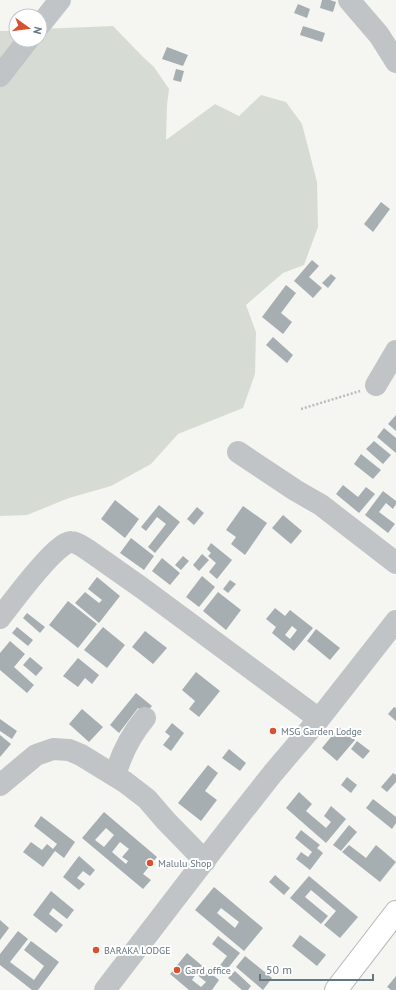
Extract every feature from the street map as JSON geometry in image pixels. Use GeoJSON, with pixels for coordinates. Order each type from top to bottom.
{"type":"FeatureCollection","features":[{"type":"Feature","properties":{"kind":"main road"},"geometry":{"type":"LineString","coordinates":[[336,990],[396,912]]}},
{"type":"Feature","properties":{"kind":"street"},"geometry":{"type":"LineString","coordinates":[[48,14],[60,0]]}},
{"type":"Feature","properties":{"kind":"street"},"geometry":{"type":"LineString","coordinates":[[349,0],[379,36],[396,62]]}},
{"type":"Feature","properties":{"kind":"street"},"geometry":{"type":"LineString","coordinates":[[0,76],[22,48]]}},
{"type":"Feature","properties":{"kind":"street"},"geometry":{"type":"LineString","coordinates":[[376,386],[396,351]]}},
{"type":"Feature","properties":{"kind":"street"},"geometry":{"type":"LineString","coordinates":[[238,452],[295,490],[321,505],[396,563]]}},
{"type":"Feature","properties":{"kind":"street"},"geometry":{"type":"LineString","coordinates":[[0,618],[51,556],[66,543],[71,542],[78,544],[142,588],[320,720]]}},
{"type":"Feature","properties":{"kind":"street"},"geometry":{"type":"LineString","coordinates":[[105,990],[205,860],[274,773],[320,720],[396,621]]}},
{"type":"Feature","properties":{"kind":"street"},"geometry":{"type":"LineString","coordinates":[[115,776],[128,741],[145,718]]}},
{"type":"Feature","properties":{"kind":"street"},"geometry":{"type":"LineString","coordinates":[[0,785],[36,755],[53,749],[75,752],[115,776],[147,799],[166,821],[205,860]]}},
{"type":"Feature","properties":{"kind":"path"},"geometry":{"type":"LineString","coordinates":[[301,409],[376,386]]}},
{"type":"Feature","properties":{"kind":"shaded area"},"geometry":{"type":"Polygon","coordinates":[[[113,26],[154,67],[169,89],[166,140],[215,104],[239,116],[261,95],[286,102],[302,124],[317,182],[318,227],[304,265],[283,273],[246,305],[256,332],[255,374],[243,408],[178,434],[151,464],[111,486],[69,498],[27,515],[0,516],[0,31],[8,31],[8,48],[48,48],[48,29],[113,26]]]}},
{"type":"Feature","properties":{"kind":"building"},"geometry":{"type":"Polygon","coordinates":[[[322,0],[336,2],[333,12],[320,8],[322,0]]]}},
{"type":"Feature","properties":{"kind":"building"},"geometry":{"type":"Polygon","coordinates":[[[298,4],[310,9],[307,18],[294,13],[298,4]]]}},
{"type":"Feature","properties":{"kind":"building"},"geometry":{"type":"Polygon","coordinates":[[[303,26],[325,33],[322,42],[300,35],[303,26]]]}},
{"type":"Feature","properties":{"kind":"building"},"geometry":{"type":"Polygon","coordinates":[[[167,47],[188,55],[183,66],[162,59],[167,47]]]}},
{"type":"Feature","properties":{"kind":"building"},"geometry":{"type":"Polygon","coordinates":[[[176,69],[184,71],[181,82],[173,80],[176,69]]]}},
{"type":"Feature","properties":{"kind":"building"},"geometry":{"type":"Polygon","coordinates":[[[381,202],[390,209],[373,232],[364,224],[381,202]]]}},
{"type":"Feature","properties":{"kind":"building"},"geometry":{"type":"Polygon","coordinates":[[[312,260],[319,266],[309,277],[322,288],[313,298],[294,281],[312,260]]]}},
{"type":"Feature","properties":{"kind":"building"},"geometry":{"type":"Polygon","coordinates":[[[331,274],[336,278],[328,288],[322,283],[331,274]]]}},
{"type":"Feature","properties":{"kind":"building"},"geometry":{"type":"Polygon","coordinates":[[[286,285],[296,293],[281,313],[292,322],[283,334],[262,317],[286,285]]]}},
{"type":"Feature","properties":{"kind":"building"},"geometry":{"type":"Polygon","coordinates":[[[273,337],[293,355],[287,363],[266,345],[273,337]]]}},
{"type":"Feature","properties":{"kind":"building"},"geometry":{"type":"Polygon","coordinates":[[[396,415],[396,431],[388,424],[396,415]]]}},
{"type":"Feature","properties":{"kind":"building"},"geometry":{"type":"Polygon","coordinates":[[[384,428],[396,438],[396,453],[377,437],[384,428]]]}},
{"type":"Feature","properties":{"kind":"building"},"geometry":{"type":"Polygon","coordinates":[[[374,441],[391,455],[383,464],[366,449],[374,441]]]}},
{"type":"Feature","properties":{"kind":"building"},"geometry":{"type":"Polygon","coordinates":[[[361,454],[381,470],[373,479],[354,464],[361,454]]]}},
{"type":"Feature","properties":{"kind":"building"},"geometry":{"type":"Polygon","coordinates":[[[343,485],[358,497],[366,487],[375,494],[359,513],[336,494],[343,485]]]}},
{"type":"Feature","properties":{"kind":"building"},"geometry":{"type":"Polygon","coordinates":[[[383,491],[396,501],[393,509],[386,503],[379,512],[395,524],[388,533],[365,515],[383,491]]]}},
{"type":"Feature","properties":{"kind":"building"},"geometry":{"type":"Polygon","coordinates":[[[115,500],[139,519],[125,538],[101,519],[115,500]]]}},
{"type":"Feature","properties":{"kind":"building"},"geometry":{"type":"Polygon","coordinates":[[[159,505],[180,522],[155,553],[148,547],[166,524],[157,517],[146,531],[141,527],[159,505]]]}},
{"type":"Feature","properties":{"kind":"building"},"geometry":{"type":"Polygon","coordinates":[[[243,506],[267,523],[245,555],[231,544],[236,537],[226,530],[243,506]]]}},
{"type":"Feature","properties":{"kind":"building"},"geometry":{"type":"Polygon","coordinates":[[[197,507],[204,513],[194,525],[187,519],[197,507]]]}},
{"type":"Feature","properties":{"kind":"building"},"geometry":{"type":"Polygon","coordinates":[[[283,515],[302,531],[291,544],[272,528],[283,515]]]}},
{"type":"Feature","properties":{"kind":"building"},"geometry":{"type":"Polygon","coordinates":[[[131,538],[154,556],[144,570],[120,553],[131,538]]]}},
{"type":"Feature","properties":{"kind":"building"},"geometry":{"type":"Polygon","coordinates":[[[211,543],[232,560],[217,579],[209,572],[216,563],[208,556],[211,553],[207,549],[211,543]]]}},
{"type":"Feature","properties":{"kind":"building"},"geometry":{"type":"Polygon","coordinates":[[[202,554],[209,560],[199,571],[193,565],[202,554]]]}},
{"type":"Feature","properties":{"kind":"building"},"geometry":{"type":"Polygon","coordinates":[[[183,556],[189,561],[181,570],[175,565],[183,556]]]}},
{"type":"Feature","properties":{"kind":"building"},"geometry":{"type":"Polygon","coordinates":[[[162,558],[180,573],[170,585],[152,571],[162,558]]]}},
{"type":"Feature","properties":{"kind":"building"},"geometry":{"type":"Polygon","coordinates":[[[202,576],[215,587],[199,607],[186,597],[202,576]]]}},
{"type":"Feature","properties":{"kind":"building"},"geometry":{"type":"Polygon","coordinates":[[[97,577],[120,596],[99,623],[75,603],[85,592],[99,603],[102,600],[88,589],[97,577]]]}},
{"type":"Feature","properties":{"kind":"building"},"geometry":{"type":"Polygon","coordinates":[[[230,580],[236,584],[228,593],[223,589],[230,580]]]}},
{"type":"Feature","properties":{"kind":"building"},"geometry":{"type":"Polygon","coordinates":[[[218,592],[241,610],[226,630],[203,611],[218,592]]]}},
{"type":"Feature","properties":{"kind":"building"},"geometry":{"type":"Polygon","coordinates":[[[68,601],[97,624],[78,648],[49,625],[68,601]]]}},
{"type":"Feature","properties":{"kind":"building"},"geometry":{"type":"Polygon","coordinates":[[[275,608],[285,616],[290,610],[313,628],[294,651],[272,633],[276,627],[266,619],[275,608]],[[292,626],[285,635],[290,639],[297,630],[292,626]]]}},
{"type":"Feature","properties":{"kind":"building"},"geometry":{"type":"Polygon","coordinates":[[[27,613],[45,627],[40,633],[23,618],[27,613]]]}},
{"type":"Feature","properties":{"kind":"building"},"geometry":{"type":"Polygon","coordinates":[[[17,627],[33,640],[28,646],[12,633],[17,627]]]}},
{"type":"Feature","properties":{"kind":"building"},"geometry":{"type":"Polygon","coordinates":[[[103,627],[125,645],[107,668],[84,650],[103,627]]]}},
{"type":"Feature","properties":{"kind":"building"},"geometry":{"type":"Polygon","coordinates":[[[316,629],[340,648],[330,660],[307,641],[316,629]]]}},
{"type":"Feature","properties":{"kind":"building"},"geometry":{"type":"Polygon","coordinates":[[[145,631],[167,648],[153,664],[132,647],[145,631]]]}},
{"type":"Feature","properties":{"kind":"building"},"geometry":{"type":"Polygon","coordinates":[[[10,641],[25,654],[14,667],[34,685],[27,693],[0,670],[0,653],[10,641]]]}},
{"type":"Feature","properties":{"kind":"building"},"geometry":{"type":"Polygon","coordinates":[[[30,657],[43,668],[36,676],[23,665],[30,657]]]}},
{"type":"Feature","properties":{"kind":"building"},"geometry":{"type":"Polygon","coordinates":[[[78,658],[99,675],[92,684],[85,678],[78,687],[63,676],[78,658]]]}},
{"type":"Feature","properties":{"kind":"building"},"geometry":{"type":"Polygon","coordinates":[[[196,672],[220,691],[199,717],[189,709],[195,701],[182,690],[196,672]]]}},
{"type":"Feature","properties":{"kind":"building"},"geometry":{"type":"Polygon","coordinates":[[[136,693],[152,706],[145,714],[138,708],[119,733],[110,725],[136,693]]]}},
{"type":"Feature","properties":{"kind":"building"},"geometry":{"type":"Polygon","coordinates":[[[394,707],[396,708],[396,721],[388,714],[394,707]]]}},
{"type":"Feature","properties":{"kind":"building"},"geometry":{"type":"Polygon","coordinates":[[[82,709],[103,727],[89,742],[69,724],[82,709]]]}},
{"type":"Feature","properties":{"kind":"building"},"geometry":{"type":"Polygon","coordinates":[[[0,719],[17,731],[12,739],[0,731],[0,719]]]}},
{"type":"Feature","properties":{"kind":"building"},"geometry":{"type":"Polygon","coordinates":[[[172,723],[184,733],[171,751],[163,745],[170,736],[165,732],[172,723]]]}},
{"type":"Feature","properties":{"kind":"building"},"geometry":{"type":"Polygon","coordinates":[[[339,727],[355,740],[337,761],[322,748],[339,727]]]}},
{"type":"Feature","properties":{"kind":"building"},"geometry":{"type":"Polygon","coordinates":[[[0,735],[11,744],[0,757],[0,735]]]}},
{"type":"Feature","properties":{"kind":"building"},"geometry":{"type":"Polygon","coordinates":[[[357,741],[370,751],[363,759],[351,749],[357,741]]]}},
{"type":"Feature","properties":{"kind":"building"},"geometry":{"type":"Polygon","coordinates":[[[229,749],[246,763],[240,771],[222,758],[229,749]]]}},
{"type":"Feature","properties":{"kind":"building"},"geometry":{"type":"Polygon","coordinates":[[[208,765],[218,773],[205,791],[217,800],[201,821],[178,803],[208,765]]]}},
{"type":"Feature","properties":{"kind":"building"},"geometry":{"type":"Polygon","coordinates":[[[393,773],[396,775],[396,782],[387,792],[381,787],[393,773]]]}},
{"type":"Feature","properties":{"kind":"building"},"geometry":{"type":"Polygon","coordinates":[[[347,777],[357,785],[351,793],[341,785],[347,777]]]}},
{"type":"Feature","properties":{"kind":"building"},"geometry":{"type":"Polygon","coordinates":[[[299,792],[312,804],[306,811],[326,828],[331,822],[324,816],[331,806],[346,819],[326,843],[286,808],[299,792]]]}},
{"type":"Feature","properties":{"kind":"building"},"geometry":{"type":"Polygon","coordinates":[[[373,799],[396,817],[396,823],[392,829],[366,808],[373,799]]]}},
{"type":"Feature","properties":{"kind":"building"},"geometry":{"type":"Polygon","coordinates":[[[104,812],[157,857],[143,874],[151,880],[143,889],[82,838],[104,812]],[[106,828],[95,840],[104,847],[114,835],[106,828]],[[120,842],[112,852],[126,864],[128,861],[122,857],[129,849],[120,842]]]}},
{"type":"Feature","properties":{"kind":"building"},"geometry":{"type":"Polygon","coordinates":[[[41,816],[75,842],[64,858],[55,851],[43,867],[23,852],[31,842],[42,850],[47,844],[53,849],[57,844],[34,826],[41,816]]]}},
{"type":"Feature","properties":{"kind":"building"},"geometry":{"type":"Polygon","coordinates":[[[349,825],[357,832],[341,851],[333,845],[349,825]]]}},
{"type":"Feature","properties":{"kind":"building"},"geometry":{"type":"Polygon","coordinates":[[[301,830],[320,845],[317,848],[323,853],[310,870],[296,859],[301,852],[308,857],[312,852],[295,838],[301,830]]]}},
{"type":"Feature","properties":{"kind":"building"},"geometry":{"type":"Polygon","coordinates":[[[349,845],[366,858],[376,845],[396,862],[380,882],[342,852],[349,845]]]}},
{"type":"Feature","properties":{"kind":"building"},"geometry":{"type":"Polygon","coordinates":[[[79,856],[95,870],[90,876],[83,871],[77,878],[85,884],[79,890],[63,877],[79,856]]]}},
{"type":"Feature","properties":{"kind":"building"},"geometry":{"type":"Polygon","coordinates":[[[275,875],[290,888],[284,895],[269,882],[275,875]]]}},
{"type":"Feature","properties":{"kind":"building"},"geometry":{"type":"Polygon","coordinates":[[[309,876],[358,917],[340,938],[324,925],[336,911],[311,890],[305,897],[328,916],[321,924],[290,898],[309,876]]]}},
{"type":"Feature","properties":{"kind":"building"},"geometry":{"type":"Polygon","coordinates":[[[214,887],[263,928],[244,951],[195,910],[214,887]],[[221,908],[217,913],[235,928],[239,922],[221,908]]]}},
{"type":"Feature","properties":{"kind":"building"},"geometry":{"type":"Polygon","coordinates":[[[51,891],[74,910],[67,919],[53,908],[49,914],[63,925],[56,933],[33,915],[51,891]]]}},
{"type":"Feature","properties":{"kind":"building"},"geometry":{"type":"Polygon","coordinates":[[[0,920],[9,928],[0,940],[0,920]]]}},
{"type":"Feature","properties":{"kind":"building"},"geometry":{"type":"Polygon","coordinates":[[[18,931],[28,939],[10,962],[34,980],[44,966],[24,950],[31,941],[59,962],[38,990],[32,990],[0,965],[0,954],[18,931]]]}},
{"type":"Feature","properties":{"kind":"building"},"geometry":{"type":"Polygon","coordinates":[[[300,935],[326,955],[317,966],[292,946],[300,935]]]}},
{"type":"Feature","properties":{"kind":"building"},"geometry":{"type":"Polygon","coordinates":[[[218,936],[240,953],[224,973],[218,968],[227,956],[212,944],[218,936]]]}},
{"type":"Feature","properties":{"kind":"building"},"geometry":{"type":"Polygon","coordinates":[[[187,953],[219,980],[212,990],[189,990],[170,974],[187,953]],[[196,974],[192,980],[201,987],[206,982],[196,974]]]}},
{"type":"Feature","properties":{"kind":"building"},"geometry":{"type":"Polygon","coordinates":[[[245,956],[272,978],[263,990],[236,967],[245,956]]]}},
{"type":"Feature","properties":{"kind":"building"},"geometry":{"type":"Polygon","coordinates":[[[235,971],[251,986],[248,990],[242,990],[228,978],[235,971]]]}},
{"type":"Feature","properties":{"kind":"building"},"geometry":{"type":"Polygon","coordinates":[[[396,976],[396,990],[391,990],[387,987],[396,976]]]}},
{"type":"Feature","properties":{"kind":"place","name":"MSG Garden Lodge"},"geometry":{"type":"Point","coordinates":[273,731]}},
{"type":"Feature","properties":{"kind":"place","name":"Malulu Shop"},"geometry":{"type":"Point","coordinates":[150,863]}},
{"type":"Feature","properties":{"kind":"place","name":"BARAKA LODGE"},"geometry":{"type":"Point","coordinates":[96,950]}},
{"type":"Feature","properties":{"kind":"place","name":"Gard office"},"geometry":{"type":"Point","coordinates":[177,970]}}]}
